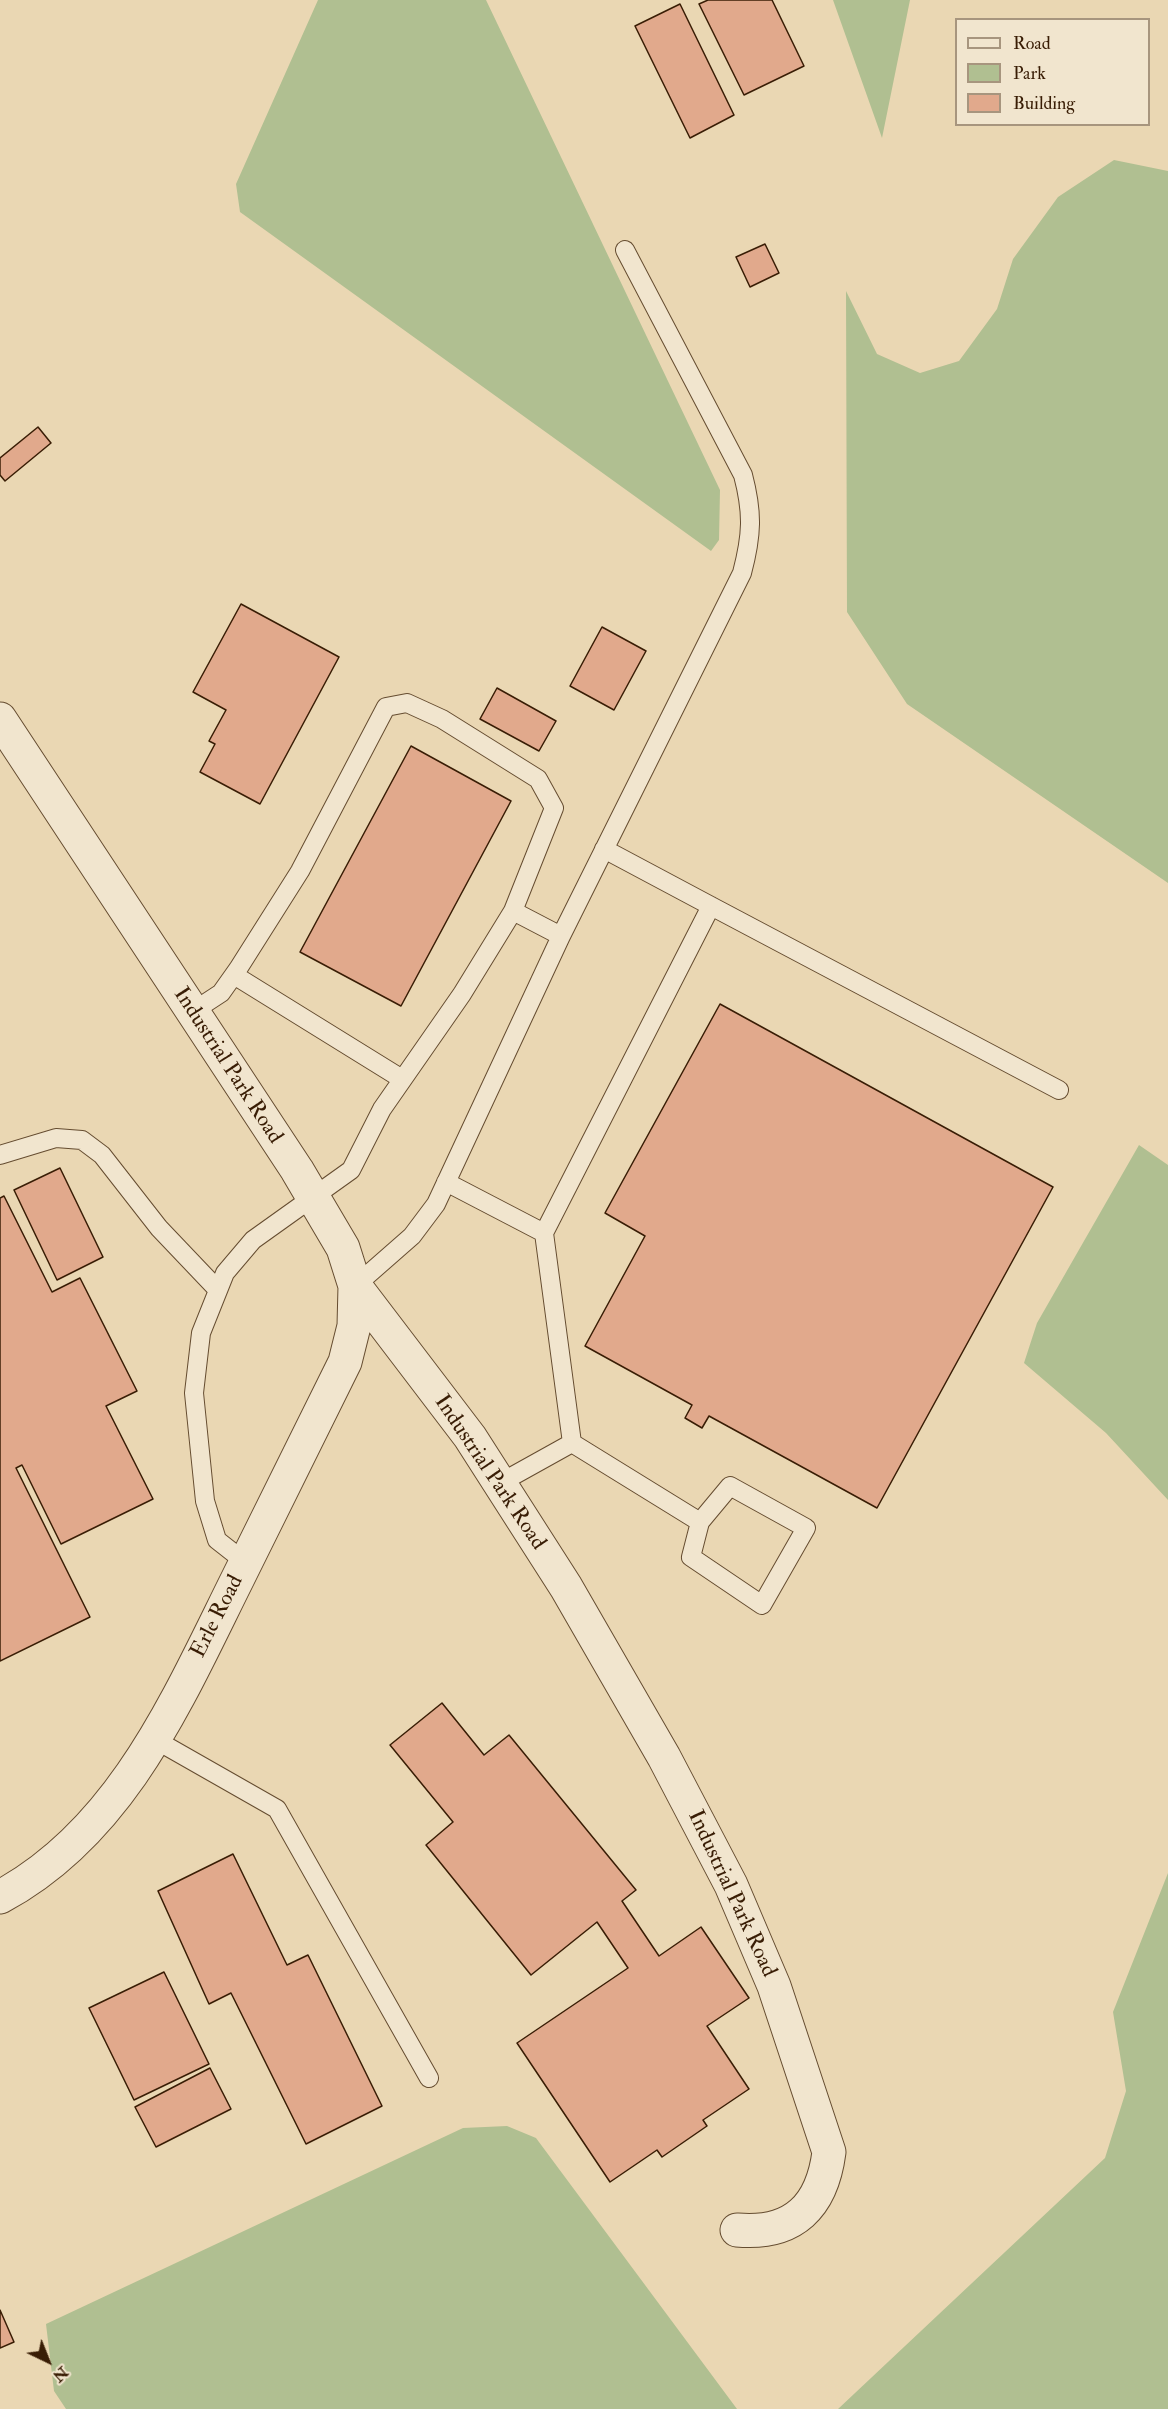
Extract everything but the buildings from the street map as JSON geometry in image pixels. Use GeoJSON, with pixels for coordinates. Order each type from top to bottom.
{"type":"FeatureCollection","features":[{"type":"Feature","properties":{"kind":"street","name":"Industrial Park Road"},"geometry":{"type":"LineString","coordinates":[[0,718],[313,1197],[343,1248],[355,1286],[470,1437],[566,1587],[652,1737],[731,1885],[774,1986],[829,2152],[826,2177],[819,2193],[796,2218],[778,2228],[737,2230]]}},
{"type":"Feature","properties":{"kind":"street","name":"Erle Road"},"geometry":{"type":"LineString","coordinates":[[0,1897],[17,1888],[64,1852],[114,1801],[154,1739],[345,1362],[354,1326],[355,1286]]}},
{"type":"Feature","properties":{"kind":"lane"},"geometry":{"type":"LineString","coordinates":[[355,1286],[412,1236],[436,1204],[561,936],[742,573],[751,540],[751,508],[743,475],[625,250]]}},
{"type":"Feature","properties":{"kind":"lane"},"geometry":{"type":"LineString","coordinates":[[192,1012],[221,993],[234,975],[300,871],[386,707],[407,703],[442,719],[538,779],[554,808],[513,911],[462,994],[382,1109],[351,1170],[254,1240],[225,1274],[201,1333],[194,1394],[205,1501],[217,1540],[245,1562]]}},
{"type":"Feature","properties":{"kind":"lane"},"geometry":{"type":"LineString","coordinates":[[604,849],[1059,1090]]}},
{"type":"Feature","properties":{"kind":"lane"},"geometry":{"type":"LineString","coordinates":[[572,1443],[544,1233],[711,906]]}},
{"type":"Feature","properties":{"kind":"lane"},"geometry":{"type":"LineString","coordinates":[[513,911],[561,936]]}},
{"type":"Feature","properties":{"kind":"lane"},"geometry":{"type":"LineString","coordinates":[[234,975],[402,1079]]}},
{"type":"Feature","properties":{"kind":"lane"},"geometry":{"type":"LineString","coordinates":[[0,1155],[56,1138],[82,1140],[102,1155],[159,1228],[218,1290]]}},
{"type":"Feature","properties":{"kind":"lane"},"geometry":{"type":"LineString","coordinates":[[446,1182],[544,1233]]}},
{"type":"Feature","properties":{"kind":"lane"},"geometry":{"type":"LineString","coordinates":[[500,1483],[572,1443]]}},
{"type":"Feature","properties":{"kind":"lane"},"geometry":{"type":"LineString","coordinates":[[572,1443],[699,1521]]}},
{"type":"Feature","properties":{"kind":"lane"},"geometry":{"type":"LineString","coordinates":[[730,1486],[807,1528],[762,1605],[691,1557],[699,1521],[730,1486]]}},
{"type":"Feature","properties":{"kind":"lane"},"geometry":{"type":"LineString","coordinates":[[154,1739],[277,1809],[429,2078]]}},
{"type":"Feature","properties":{"kind":"green space"},"geometry":{"type":"Polygon","coordinates":[[[318,0],[486,0],[720,490],[719,540],[711,551],[240,212],[236,184],[318,0]]]}},
{"type":"Feature","properties":{"kind":"green space"},"geometry":{"type":"Polygon","coordinates":[[[833,0],[910,0],[882,138],[833,0]]]}},
{"type":"Feature","properties":{"kind":"green space"},"geometry":{"type":"Polygon","coordinates":[[[1114,160],[1168,171],[1168,883],[907,704],[847,612],[846,291],[877,354],[920,373],[959,361],[997,309],[1013,259],[1058,197],[1114,160]]]}},
{"type":"Feature","properties":{"kind":"green space"},"geometry":{"type":"Polygon","coordinates":[[[1139,1145],[1168,1165],[1168,1500],[1106,1433],[1024,1363],[1037,1323],[1139,1145]]]}},
{"type":"Feature","properties":{"kind":"green space"},"geometry":{"type":"Polygon","coordinates":[[[1168,1873],[1168,2409],[838,2409],[1105,2158],[1126,2091],[1113,2012],[1168,1873]]]}},
{"type":"Feature","properties":{"kind":"green space"},"geometry":{"type":"Polygon","coordinates":[[[507,2126],[536,2138],[737,2409],[66,2409],[54,2391],[46,2324],[463,2128],[507,2126]]]}}]}
